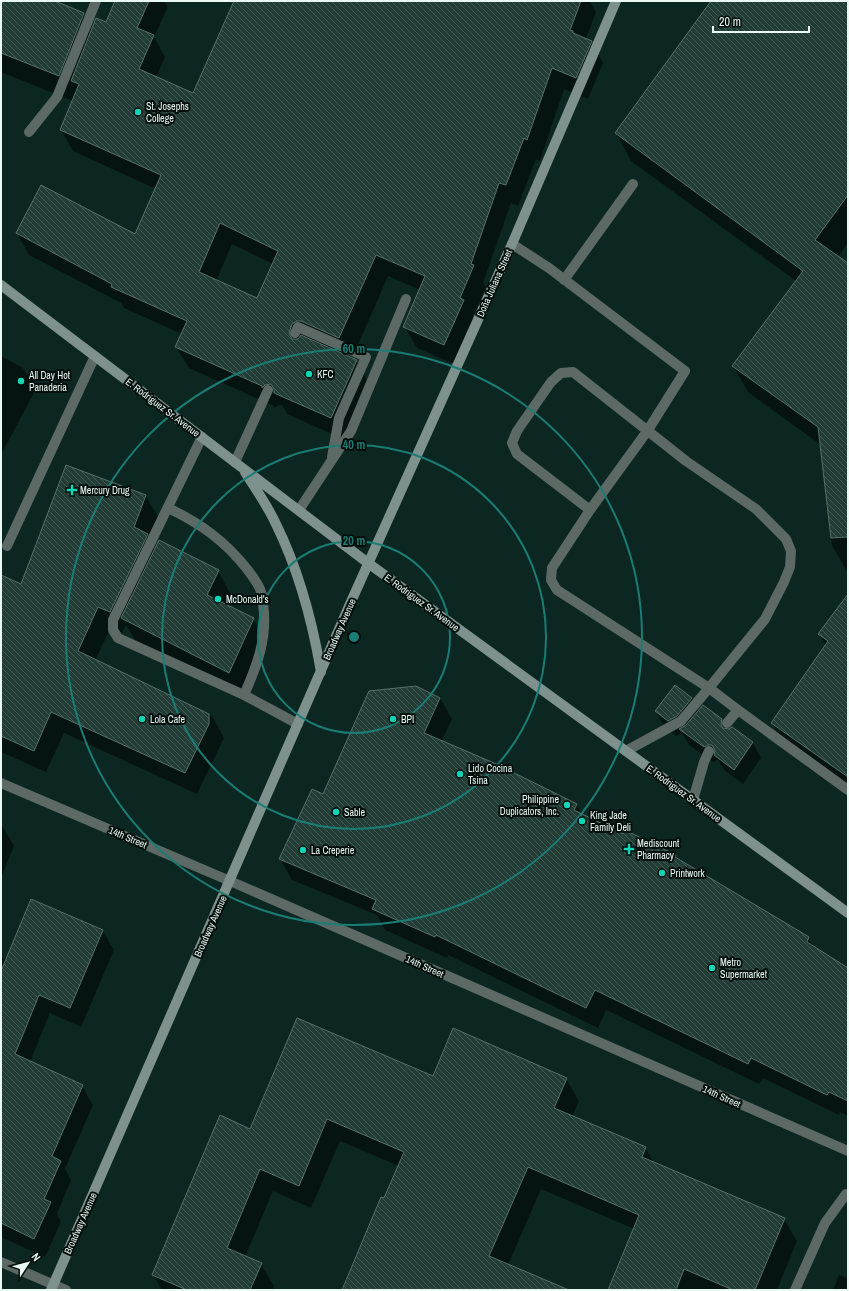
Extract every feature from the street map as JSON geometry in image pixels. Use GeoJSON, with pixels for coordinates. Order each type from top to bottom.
{"type":"FeatureCollection","features":[{"type":"Feature","properties":{"kind":"street"},"geometry":{"type":"LineString","coordinates":[[28,132],[57,97],[96,1]]}},
{"type":"Feature","properties":{"kind":"street","name":"Doña Juliana Street"},"geometry":{"type":"LineString","coordinates":[[368,563],[512,244],[616,1]]}},
{"type":"Feature","properties":{"kind":"street"},"geometry":{"type":"LineString","coordinates":[[564,280],[633,184]]}},
{"type":"Feature","properties":{"kind":"street"},"geometry":{"type":"LineString","coordinates":[[512,244],[564,280],[685,371],[648,430],[590,510],[552,568],[551,580],[557,590],[709,688],[848,790]]}},
{"type":"Feature","properties":{"kind":"street","name":"E. Rodriguez Sr. Avenue"},"geometry":{"type":"LineString","coordinates":[[1,284],[368,563],[848,913]]}},
{"type":"Feature","properties":{"kind":"street"},"geometry":{"type":"LineString","coordinates":[[299,510],[351,431],[406,299]]}},
{"type":"Feature","properties":{"kind":"street"},"geometry":{"type":"LineString","coordinates":[[295,332],[298,327],[366,357],[339,418],[331,461]]}},
{"type":"Feature","properties":{"kind":"street"},"geometry":{"type":"LineString","coordinates":[[6,546],[95,356]]}},
{"type":"Feature","properties":{"kind":"street"},"geometry":{"type":"LineString","coordinates":[[590,510],[516,454],[512,443],[517,431],[547,388],[561,373],[573,372],[686,461],[756,509],[786,539],[791,551],[790,567],[765,619],[709,688],[681,721],[626,751]]}},
{"type":"Feature","properties":{"kind":"street"},"geometry":{"type":"LineString","coordinates":[[268,390],[238,464],[275,521],[294,564],[308,606],[321,672]]}},
{"type":"Feature","properties":{"kind":"street"},"geometry":{"type":"LineString","coordinates":[[202,437],[113,620],[113,630],[118,638],[244,695],[298,724]]}},
{"type":"Feature","properties":{"kind":"street"},"geometry":{"type":"LineString","coordinates":[[168,508],[207,529],[224,544],[242,564],[261,592],[264,613],[264,635],[260,656],[244,695]]}},
{"type":"Feature","properties":{"kind":"street","name":"Broadway Avenue"},"geometry":{"type":"LineString","coordinates":[[53,1287],[368,563]]}},
{"type":"Feature","properties":{"kind":"street"},"geometry":{"type":"LineString","coordinates":[[727,723],[738,710]]}},
{"type":"Feature","properties":{"kind":"street"},"geometry":{"type":"LineString","coordinates":[[693,800],[704,762],[709,751]]}},
{"type":"Feature","properties":{"kind":"street","name":"14th Street"},"geometry":{"type":"LineString","coordinates":[[1,783],[230,881],[848,1151]]}},
{"type":"Feature","properties":{"kind":"street"},"geometry":{"type":"LineString","coordinates":[[795,1290],[826,1223],[846,1194]]}},
{"type":"Feature","properties":{"kind":"street"},"geometry":{"type":"LineString","coordinates":[[1,1262],[53,1287],[66,1290]]}},
{"type":"Feature","properties":{"kind":"building"},"geometry":{"type":"Polygon","coordinates":[[[1,1],[55,1],[84,13],[59,76],[1,53],[1,1]]]}},
{"type":"Feature","properties":{"kind":"building"},"geometry":{"type":"Polygon","coordinates":[[[115,1],[149,1],[137,28],[154,35],[139,69],[193,93],[234,1],[581,1],[570,30],[573,31],[573,33],[592,41],[576,78],[552,68],[527,140],[524,138],[506,185],[499,183],[471,264],[474,265],[460,298],[464,300],[444,345],[403,327],[425,276],[376,255],[339,338],[301,321],[297,321],[292,324],[289,333],[292,339],[298,339],[301,335],[357,360],[331,418],[274,393],[274,389],[271,384],[265,385],[262,388],[262,386],[175,347],[187,321],[111,287],[112,284],[16,233],[41,185],[135,234],[161,175],[60,130],[79,84],[71,81],[96,18],[106,22],[115,1]],[[220,223],[199,272],[257,298],[278,251],[220,223]]]}},
{"type":"Feature","properties":{"kind":"building"},"geometry":{"type":"Polygon","coordinates":[[[711,1],[848,1],[848,195],[815,240],[848,263],[848,537],[831,538],[818,427],[732,366],[803,271],[615,133],[711,1]]]}},
{"type":"Feature","properties":{"kind":"building"},"geometry":{"type":"Polygon","coordinates":[[[66,465],[146,495],[134,527],[148,534],[110,612],[98,607],[78,651],[209,714],[209,724],[185,773],[51,712],[34,751],[1,736],[1,575],[21,584],[66,465]]]}},
{"type":"Feature","properties":{"kind":"building"},"geometry":{"type":"Polygon","coordinates":[[[159,540],[219,570],[207,595],[254,618],[229,673],[121,618],[159,540]]]}},
{"type":"Feature","properties":{"kind":"building"},"geometry":{"type":"Polygon","coordinates":[[[848,594],[848,777],[771,723],[828,641],[818,634],[848,594]]]}},
{"type":"Feature","properties":{"kind":"building"},"geometry":{"type":"Polygon","coordinates":[[[675,685],[692,698],[677,716],[668,721],[655,711],[675,685]]]}},
{"type":"Feature","properties":{"kind":"building"},"geometry":{"type":"Polygon","coordinates":[[[416,686],[440,698],[424,733],[494,763],[577,804],[574,810],[623,834],[625,830],[676,855],[675,857],[809,937],[807,942],[848,968],[848,1101],[829,1092],[827,1095],[751,1058],[748,1064],[595,990],[586,1008],[436,935],[435,937],[372,909],[376,900],[279,859],[312,789],[323,794],[369,691],[416,686]]]}},
{"type":"Feature","properties":{"kind":"building"},"geometry":{"type":"Polygon","coordinates":[[[703,705],[722,719],[721,725],[723,728],[729,729],[732,727],[753,742],[734,770],[714,755],[715,750],[712,745],[704,747],[679,729],[686,725],[703,705]]]}},
{"type":"Feature","properties":{"kind":"building"},"geometry":{"type":"Polygon","coordinates":[[[31,899],[103,930],[70,1008],[39,995],[15,1054],[83,1085],[52,1156],[61,1161],[44,1199],[51,1202],[34,1239],[1,1223],[1,971],[31,899]]]}},
{"type":"Feature","properties":{"kind":"building"},"geometry":{"type":"Polygon","coordinates":[[[297,1018],[433,1076],[453,1028],[567,1078],[554,1108],[646,1147],[642,1157],[785,1218],[755,1290],[733,1290],[684,1269],[676,1290],[608,1290],[639,1215],[528,1167],[489,1256],[569,1290],[342,1290],[381,1197],[384,1198],[404,1152],[327,1119],[299,1186],[260,1169],[227,1248],[262,1263],[250,1290],[187,1290],[152,1275],[220,1115],[250,1129],[297,1018]]]}},
{"type":"Feature","properties":{"kind":"place","name":"St. Josephs College"},"geometry":{"type":"Point","coordinates":[138,112]}},
{"type":"Feature","properties":{"kind":"place","name":"KFC"},"geometry":{"type":"Point","coordinates":[309,374]}},
{"type":"Feature","properties":{"kind":"place","name":"All Day Hot Panaderia"},"geometry":{"type":"Point","coordinates":[21,381]}},
{"type":"Feature","properties":{"kind":"place","name":"Mercury Drug"},"geometry":{"type":"Point","coordinates":[72,490]}},
{"type":"Feature","properties":{"kind":"place","name":"McDonald's"},"geometry":{"type":"Point","coordinates":[218,599]}},
{"type":"Feature","properties":{"kind":"place","name":"Lola Cafe"},"geometry":{"type":"Point","coordinates":[142,719]}},
{"type":"Feature","properties":{"kind":"place","name":"BPI"},"geometry":{"type":"Point","coordinates":[393,719]}},
{"type":"Feature","properties":{"kind":"place","name":"Lido Cocina Tsina"},"geometry":{"type":"Point","coordinates":[460,774]}},
{"type":"Feature","properties":{"kind":"place","name":"Philippine Duplicators, Inc."},"geometry":{"type":"Point","coordinates":[567,805]}},
{"type":"Feature","properties":{"kind":"place","name":"Sable"},"geometry":{"type":"Point","coordinates":[336,812]}},
{"type":"Feature","properties":{"kind":"place","name":"King Jade Family Deli"},"geometry":{"type":"Point","coordinates":[582,821]}},
{"type":"Feature","properties":{"kind":"place","name":"Mediscount Pharmacy"},"geometry":{"type":"Point","coordinates":[629,849]}},
{"type":"Feature","properties":{"kind":"place","name":"La Creperie"},"geometry":{"type":"Point","coordinates":[303,850]}},
{"type":"Feature","properties":{"kind":"place","name":"Printwork"},"geometry":{"type":"Point","coordinates":[662,873]}},
{"type":"Feature","properties":{"kind":"place","name":"Metro Supermarket"},"geometry":{"type":"Point","coordinates":[712,968]}}]}
